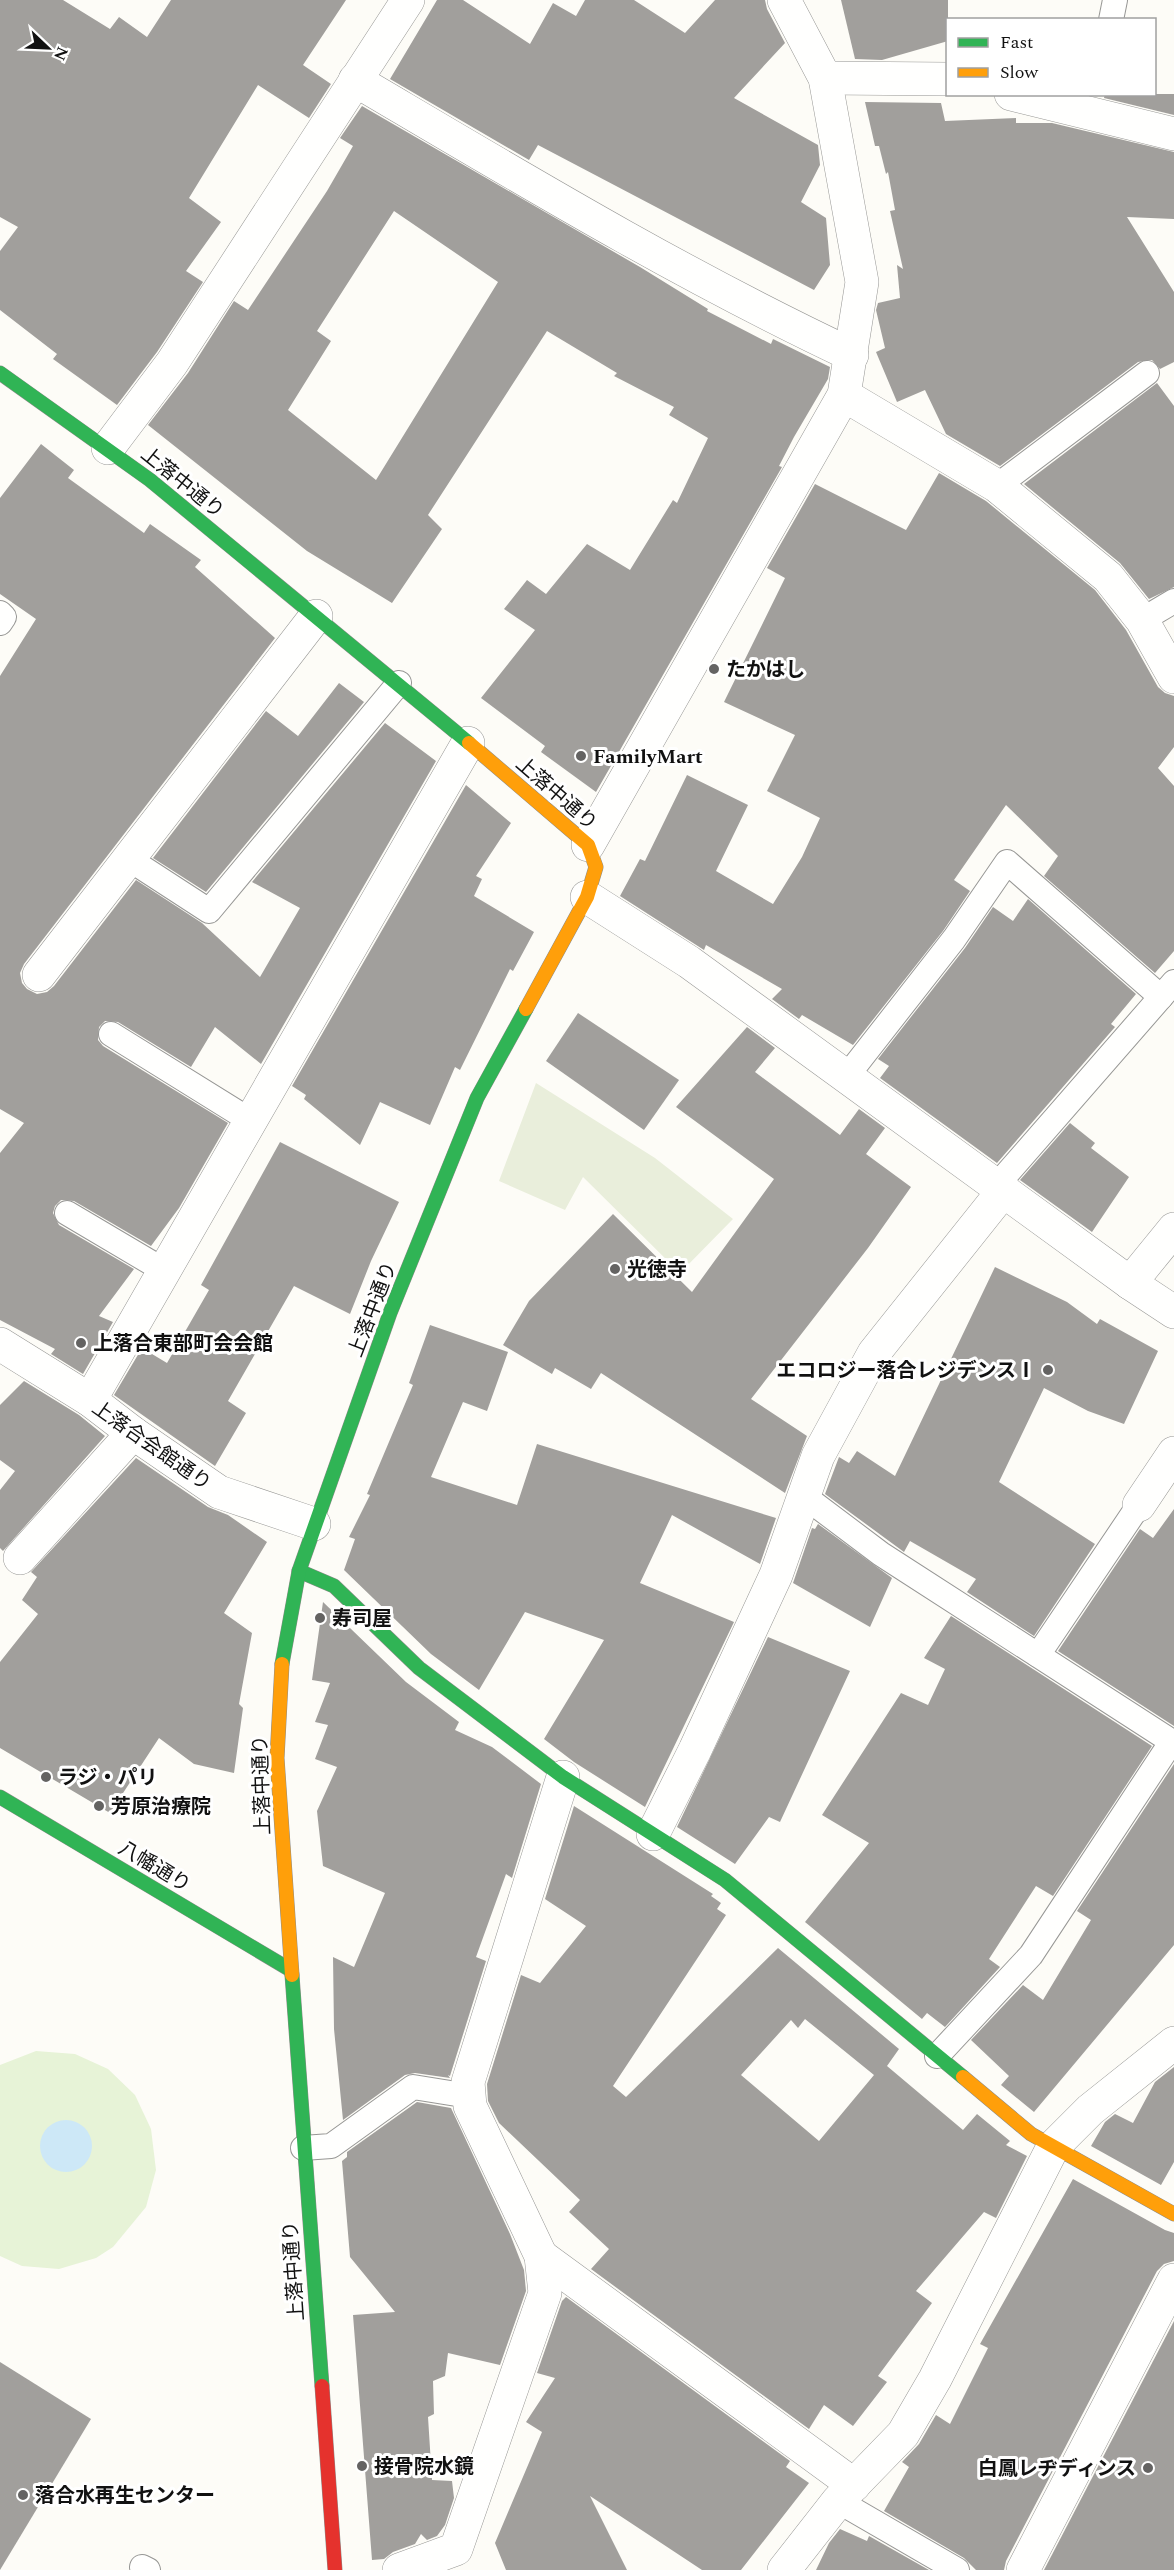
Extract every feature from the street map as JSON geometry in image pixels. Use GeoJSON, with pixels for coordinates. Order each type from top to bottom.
{"type":"FeatureCollection","features":[{"type":"Feature","properties":{"kind":"street"},"geometry":{"type":"LineString","coordinates":[[108,448],[172,363],[408,0]]}},
{"type":"Feature","properties":{"kind":"street"},"geometry":{"type":"LineString","coordinates":[[588,845],[844,395],[862,282],[825,78],[784,0]]}},
{"type":"Feature","properties":{"kind":"street"},"geometry":{"type":"LineString","coordinates":[[825,78],[946,79]]}},
{"type":"Feature","properties":{"kind":"street"},"geometry":{"type":"LineString","coordinates":[[355,80],[620,236],[778,320],[852,355]]}},
{"type":"Feature","properties":{"kind":"street"},"geometry":{"type":"LineString","coordinates":[[1027,96],[1092,104],[1174,134]]}},
{"type":"Feature","properties":{"kind":"street","name":"上落中通り"},"geometry":{"type":"LineString","coordinates":[[0,373],[108,448],[399,684],[588,845],[596,867],[587,897],[477,1098],[390,1313],[298,1571],[282,1661],[277,1758],[289,1969],[335,2570]]}},
{"type":"Feature","properties":{"kind":"street"},"geometry":{"type":"LineString","coordinates":[[844,395],[996,486],[1108,577],[1142,620],[1174,677]]}},
{"type":"Feature","properties":{"kind":"street"},"geometry":{"type":"LineString","coordinates":[[39,975],[316,616]]}},
{"type":"Feature","properties":{"kind":"street"},"geometry":{"type":"LineString","coordinates":[[90,1400],[468,743]]}},
{"type":"Feature","properties":{"kind":"street"},"geometry":{"type":"LineString","coordinates":[[587,897],[689,962],[1130,1283],[1174,1312]]}},
{"type":"Feature","properties":{"kind":"street"},"geometry":{"type":"LineString","coordinates":[[653,1834],[695,1750],[776,1575],[818,1456],[874,1353],[1000,1188]]}},
{"type":"Feature","properties":{"kind":"street"},"geometry":{"type":"LineString","coordinates":[[1130,1283],[1174,1229]]}},
{"type":"Feature","properties":{"kind":"street","name":"上落合会館通り"},"geometry":{"type":"LineString","coordinates":[[0,1344],[90,1400],[133,1433],[219,1492],[314,1524]]}},
{"type":"Feature","properties":{"kind":"street"},"geometry":{"type":"LineString","coordinates":[[20,1558],[133,1433]]}},
{"type":"Feature","properties":{"kind":"street"},"geometry":{"type":"LineString","coordinates":[[1139,1506],[1174,1454]]}},
{"type":"Feature","properties":{"kind":"street"},"geometry":{"type":"LineString","coordinates":[[298,1571],[334,1586],[419,1668],[563,1777],[725,1880],[1031,2134],[1174,2214]]}},
{"type":"Feature","properties":{"kind":"street"},"geometry":{"type":"LineString","coordinates":[[399,2570],[461,2560],[545,2293],[541,2256],[470,2106],[468,2082],[563,1777]]}},
{"type":"Feature","properties":{"kind":"street","name":"八幡通り"},"geometry":{"type":"LineString","coordinates":[[0,1797],[289,1969]]}},
{"type":"Feature","properties":{"kind":"street"},"geometry":{"type":"LineString","coordinates":[[784,2570],[846,2493],[903,2434],[935,2379],[1053,2146],[1090,2110],[1174,2043]]}},
{"type":"Feature","properties":{"kind":"street"},"geometry":{"type":"LineString","coordinates":[[541,2256],[846,2493]]}},
{"type":"Feature","properties":{"kind":"street"},"geometry":{"type":"LineString","coordinates":[[1023,2570],[1174,2280]]}},
{"type":"Feature","properties":{"kind":"lane"},"geometry":{"type":"LineString","coordinates":[[1111,18],[1115,0]]}},
{"type":"Feature","properties":{"kind":"lane"},"geometry":{"type":"LineString","coordinates":[[996,486],[1147,373]]}},
{"type":"Feature","properties":{"kind":"lane"},"geometry":{"type":"LineString","coordinates":[[1142,620],[1174,601]]}},
{"type":"Feature","properties":{"kind":"lane"},"geometry":{"type":"LineString","coordinates":[[0,613],[4,617],[0,623]]}},
{"type":"Feature","properties":{"kind":"lane"},"geometry":{"type":"LineString","coordinates":[[129,859],[209,911],[399,684]]}},
{"type":"Feature","properties":{"kind":"lane"},"geometry":{"type":"LineString","coordinates":[[847,1076],[954,939],[1007,862],[1168,990],[1000,1188]]}},
{"type":"Feature","properties":{"kind":"lane"},"geometry":{"type":"LineString","coordinates":[[111,1034],[251,1121]]}},
{"type":"Feature","properties":{"kind":"lane"},"geometry":{"type":"LineString","coordinates":[[67,1213],[165,1271]]}},
{"type":"Feature","properties":{"kind":"lane"},"geometry":{"type":"LineString","coordinates":[[804,1496],[881,1554],[1173,1742],[1031,1955],[937,2056]]}},
{"type":"Feature","properties":{"kind":"lane"},"geometry":{"type":"LineString","coordinates":[[1038,1655],[1139,1506]]}},
{"type":"Feature","properties":{"kind":"lane"},"geometry":{"type":"LineString","coordinates":[[303,2148],[331,2146],[413,2086],[469,2096]]}},
{"type":"Feature","properties":{"kind":"lane"},"geometry":{"type":"LineString","coordinates":[[846,2493],[957,2570]]}},
{"type":"Feature","properties":{"kind":"green space"},"geometry":{"type":"Polygon","coordinates":[[[536,1083],[655,1158],[733,1219],[680,1273],[583,1177],[565,1210],[499,1181],[536,1083]]]}},
{"type":"Feature","properties":{"kind":"green space"},"geometry":{"type":"Polygon","coordinates":[[[36,2051],[75,2054],[108,2069],[135,2095],[151,2129],[156,2170],[146,2207],[113,2247],[96,2258],[59,2269],[22,2266],[0,2256],[0,2065],[36,2051]]]}},
{"type":"Feature","properties":{"kind":"water"},"geometry":{"type":"Polygon","coordinates":[[[61,2120],[71,2120],[85,2127],[92,2146],[85,2165],[71,2172],[61,2172],[51,2168],[44,2161],[40,2151],[40,2141],[44,2131],[51,2124],[61,2120]]]}},
{"type":"Feature","properties":{"kind":"building"},"geometry":{"type":"Polygon","coordinates":[[[0,0],[63,0],[110,29],[119,17],[147,37],[171,0],[346,0],[303,65],[331,84],[309,118],[258,85],[189,198],[221,222],[186,271],[203,282],[157,352],[117,405],[53,359],[57,354],[0,310],[0,251],[18,227],[0,217],[0,0]]]}},
{"type":"Feature","properties":{"kind":"building"},"geometry":{"type":"Polygon","coordinates":[[[437,0],[463,0],[530,44],[553,3],[576,16],[585,0],[634,0],[685,33],[715,0],[765,0],[767,9],[785,43],[734,98],[818,145],[820,165],[801,202],[826,218],[830,265],[814,290],[538,145],[529,160],[390,79],[437,0]]]}},
{"type":"Feature","properties":{"kind":"building"},"geometry":{"type":"Polygon","coordinates":[[[841,0],[948,0],[946,42],[882,60],[855,59],[841,0]]]}},
{"type":"Feature","properties":{"kind":"building"},"geometry":{"type":"Polygon","coordinates":[[[1174,94],[1174,115],[1104,98],[1104,96],[1174,94]]]}},
{"type":"Feature","properties":{"kind":"building"},"geometry":{"type":"Polygon","coordinates":[[[865,102],[941,103],[945,121],[1016,118],[1016,123],[1052,123],[1174,152],[1174,219],[1127,217],[1174,292],[1174,362],[1160,369],[1152,360],[1138,362],[1000,466],[946,434],[925,390],[897,402],[876,352],[885,348],[876,310],[878,303],[900,298],[897,265],[903,269],[890,211],[895,210],[888,172],[886,174],[879,146],[875,146],[865,102]]]}},
{"type":"Feature","properties":{"kind":"building"},"geometry":{"type":"Polygon","coordinates":[[[362,106],[640,267],[708,309],[707,311],[771,344],[773,339],[830,367],[828,379],[794,437],[779,466],[782,467],[596,792],[541,752],[545,746],[481,698],[535,630],[504,609],[527,580],[546,594],[587,544],[630,570],[673,500],[677,503],[708,438],[669,415],[674,407],[614,376],[617,373],[547,331],[428,515],[442,529],[392,603],[307,551],[148,425],[188,373],[234,301],[248,310],[327,191],[353,146],[340,138],[362,106]],[[394,211],[317,331],[331,341],[288,410],[376,480],[498,282],[394,211]]]}},
{"type":"Feature","properties":{"kind":"building"},"geometry":{"type":"Polygon","coordinates":[[[1157,383],[1174,406],[1174,587],[1149,599],[1120,563],[1024,484],[1157,383]]]}},
{"type":"Feature","properties":{"kind":"building"},"geometry":{"type":"Polygon","coordinates":[[[41,444],[74,470],[68,478],[144,533],[150,524],[201,560],[195,567],[275,638],[24,964],[20,973],[22,983],[27,989],[37,994],[47,992],[54,986],[136,880],[202,923],[260,977],[300,908],[252,882],[385,723],[436,761],[261,1064],[215,1027],[191,1067],[118,1022],[105,1021],[99,1027],[98,1040],[103,1046],[228,1123],[179,1208],[151,1246],[74,1201],[61,1200],[55,1206],[53,1213],[59,1225],[134,1269],[99,1316],[113,1322],[83,1374],[51,1354],[55,1349],[0,1320],[0,1153],[24,1123],[0,1109],[0,676],[36,619],[0,594],[0,498],[41,444]]]}},
{"type":"Feature","properties":{"kind":"building"},"geometry":{"type":"Polygon","coordinates":[[[939,473],[986,501],[1095,590],[1126,630],[1158,687],[1174,696],[1174,747],[1158,768],[1174,786],[1174,951],[1155,973],[1044,876],[1058,856],[1006,805],[954,880],[970,891],[943,931],[853,1045],[802,1015],[799,1019],[772,999],[782,989],[706,945],[704,950],[620,896],[640,859],[645,861],[687,775],[748,805],[716,871],[773,904],[802,857],[820,818],[767,791],[795,735],[724,702],[785,578],[767,568],[815,484],[906,530],[939,473]]]}},
{"type":"Feature","properties":{"kind":"building"},"geometry":{"type":"Polygon","coordinates":[[[339,683],[364,702],[206,892],[153,858],[266,711],[298,736],[339,683]]]}},
{"type":"Feature","properties":{"kind":"building"},"geometry":{"type":"Polygon","coordinates":[[[466,785],[511,823],[476,876],[482,879],[474,896],[534,932],[513,971],[510,969],[460,1070],[455,1067],[430,1125],[380,1102],[360,1145],[304,1099],[306,1095],[292,1086],[466,785]]]}},
{"type":"Feature","properties":{"kind":"building"},"geometry":{"type":"Polygon","coordinates":[[[1028,899],[1136,994],[1111,1024],[1115,1027],[997,1163],[880,1078],[889,1066],[878,1059],[965,948],[993,907],[1013,921],[1028,899]]]}},
{"type":"Feature","properties":{"kind":"building"},"geometry":{"type":"Polygon","coordinates":[[[578,1013],[679,1080],[644,1130],[546,1061],[578,1013]]]}},
{"type":"Feature","properties":{"kind":"building"},"geometry":{"type":"Polygon","coordinates":[[[747,1027],[775,1048],[755,1072],[840,1135],[859,1109],[885,1128],[866,1154],[911,1187],[868,1248],[751,1399],[807,1436],[785,1493],[601,1373],[591,1389],[555,1368],[552,1374],[503,1345],[529,1301],[613,1214],[692,1292],[774,1179],[676,1107],[747,1027]]]}},
{"type":"Feature","properties":{"kind":"building"},"geometry":{"type":"Polygon","coordinates":[[[1070,1123],[1095,1143],[1091,1148],[1129,1177],[1092,1232],[1020,1180],[1070,1123]]]}},
{"type":"Feature","properties":{"kind":"building"},"geometry":{"type":"Polygon","coordinates":[[[280,1142],[399,1202],[371,1261],[350,1314],[294,1286],[228,1401],[246,1413],[215,1466],[114,1395],[142,1348],[167,1363],[209,1290],[201,1285],[280,1142]]]}},
{"type":"Feature","properties":{"kind":"building"},"geometry":{"type":"Polygon","coordinates":[[[995,1267],[1067,1302],[1097,1324],[1100,1319],[1158,1351],[1124,1424],[1088,1411],[1044,1388],[999,1482],[1095,1544],[1034,1636],[967,1592],[976,1579],[910,1541],[904,1552],[825,1494],[839,1457],[849,1463],[857,1451],[895,1476],[995,1267]]]}},
{"type":"Feature","properties":{"kind":"building"},"geometry":{"type":"Polygon","coordinates":[[[430,1325],[508,1352],[487,1411],[463,1402],[431,1477],[517,1505],[537,1444],[776,1518],[760,1564],[672,1515],[640,1583],[734,1622],[645,1807],[574,1762],[544,1739],[604,1640],[525,1612],[479,1690],[431,1654],[344,1570],[355,1539],[349,1537],[370,1495],[367,1494],[413,1385],[409,1383],[430,1325]]]}},
{"type":"Feature","properties":{"kind":"building"},"geometry":{"type":"Polygon","coordinates":[[[24,1381],[79,1415],[105,1436],[3,1551],[0,1548],[0,1490],[15,1471],[0,1460],[0,1405],[24,1381]]]}},
{"type":"Feature","properties":{"kind":"building"},"geometry":{"type":"Polygon","coordinates":[[[136,1458],[208,1507],[228,1515],[267,1542],[224,1613],[252,1633],[239,1704],[243,1708],[234,1773],[194,1764],[159,1738],[110,1813],[0,1748],[0,1662],[38,1614],[22,1600],[37,1577],[31,1572],[136,1458]]]}},
{"type":"Feature","properties":{"kind":"building"},"geometry":{"type":"Polygon","coordinates":[[[1174,1509],[1174,1726],[1058,1651],[1140,1529],[1153,1538],[1174,1509]]]}},
{"type":"Feature","properties":{"kind":"building"},"geometry":{"type":"Polygon","coordinates":[[[818,1524],[892,1578],[870,1627],[793,1583],[812,1528],[815,1529],[818,1524]]]}},
{"type":"Feature","properties":{"kind":"building"},"geometry":{"type":"Polygon","coordinates":[[[323,1602],[406,1682],[459,1722],[455,1730],[492,1747],[541,1784],[512,1878],[506,1874],[476,1957],[486,1961],[450,2076],[448,2075],[450,2078],[415,2073],[405,2075],[343,2120],[334,2029],[333,1957],[354,1967],[385,1893],[323,1866],[317,1811],[337,1767],[315,1759],[328,1725],[315,1722],[330,1683],[312,1680],[323,1602]]]}},
{"type":"Feature","properties":{"kind":"building"},"geometry":{"type":"Polygon","coordinates":[[[951,1616],[1152,1746],[1053,1896],[1036,1886],[989,1959],[1000,1967],[945,2027],[927,2013],[922,2019],[805,1922],[869,1843],[822,1815],[901,1693],[928,1705],[945,1669],[924,1658],[951,1616]]]}},
{"type":"Feature","properties":{"kind":"building"},"geometry":{"type":"Polygon","coordinates":[[[768,1637],[850,1671],[780,1822],[769,1817],[735,1864],[677,1827],[768,1637]]]}},
{"type":"Feature","properties":{"kind":"building"},"geometry":{"type":"Polygon","coordinates":[[[1174,1764],[1174,1945],[1034,2112],[1001,2085],[1009,2076],[971,2040],[1023,1985],[1043,2000],[1091,1920],[1077,1911],[1174,1764]]]}},
{"type":"Feature","properties":{"kind":"building"},"geometry":{"type":"Polygon","coordinates":[[[574,1806],[713,1894],[711,1896],[721,1903],[717,1909],[726,1915],[613,2086],[626,2097],[778,1948],[899,2049],[887,2066],[963,2130],[977,2114],[1010,2141],[1006,2145],[1027,2156],[996,2218],[984,2212],[916,2291],[932,2303],[878,2376],[887,2382],[853,2426],[824,2405],[809,2429],[591,2269],[609,2249],[569,2212],[580,2200],[499,2123],[488,2101],[487,2084],[521,1975],[540,1983],[586,1926],[545,1899],[574,1806]],[[805,2019],[798,2028],[791,2020],[741,2075],[819,2141],[874,2075],[805,2019]]]}},
{"type":"Feature","properties":{"kind":"building"},"geometry":{"type":"Polygon","coordinates":[[[1174,2067],[1174,2162],[1161,2185],[1091,2146],[1105,2122],[1115,2114],[1133,2123],[1155,2082],[1174,2067]]]}},
{"type":"Feature","properties":{"kind":"building"},"geometry":{"type":"Polygon","coordinates":[[[417,2102],[451,2108],[510,2234],[524,2270],[526,2291],[500,2365],[448,2353],[445,2376],[433,2381],[434,2414],[428,2417],[432,2480],[452,2481],[454,2498],[445,2525],[437,2536],[427,2540],[421,2534],[415,2544],[393,2552],[384,2559],[372,2560],[353,2315],[395,2312],[350,2257],[342,2161],[347,2157],[347,2152],[417,2102]]]}},
{"type":"Feature","properties":{"kind":"building"},"geometry":{"type":"Polygon","coordinates":[[[1073,2179],[1174,2233],[1174,2261],[1164,2264],[1157,2271],[1006,2561],[1004,2570],[976,2570],[964,2558],[884,2511],[909,2467],[902,2462],[919,2444],[936,2415],[950,2424],[988,2348],[980,2344],[1073,2179]]]}},
{"type":"Feature","properties":{"kind":"building"},"geometry":{"type":"Polygon","coordinates":[[[566,2297],[790,2461],[786,2467],[809,2483],[741,2570],[702,2570],[590,2496],[627,2570],[506,2570],[495,2543],[542,2432],[526,2422],[555,2378],[537,2373],[562,2301],[566,2297]]]}},
{"type":"Feature","properties":{"kind":"building"},"geometry":{"type":"Polygon","coordinates":[[[1174,2321],[1174,2570],[1044,2570],[1174,2321]]]}},
{"type":"Feature","properties":{"kind":"building","name":"落合水再生センター"},"geometry":{"type":"Polygon","coordinates":[[[0,2362],[91,2419],[0,2570],[0,2362]]]}},
{"type":"Feature","properties":{"kind":"building"},"geometry":{"type":"Polygon","coordinates":[[[840,2529],[867,2541],[869,2536],[929,2570],[816,2570],[829,2543],[840,2529]]]}},
{"type":"Feature","properties":{"kind":"traffic: fast"},"geometry":{"type":"LineString","coordinates":[[0,373],[150,480],[469,743]]}},
{"type":"Feature","properties":{"kind":"traffic: fast"},"geometry":{"type":"LineString","coordinates":[[282,1664],[299,1571],[390,1313],[477,1098],[526,1009]]}},
{"type":"Feature","properties":{"kind":"traffic: fast"},"geometry":{"type":"LineString","coordinates":[[299,1571],[334,1586],[419,1668],[563,1777],[725,1880],[963,2077]]}},
{"type":"Feature","properties":{"kind":"traffic: fast"},"geometry":{"type":"LineString","coordinates":[[0,1797],[289,1969]]}},
{"type":"Feature","properties":{"kind":"traffic: fast"},"geometry":{"type":"LineString","coordinates":[[292,1975],[322,2386]]}},
{"type":"Feature","properties":{"kind":"traffic: slow"},"geometry":{"type":"LineString","coordinates":[[469,743],[588,845],[596,867],[587,897],[526,1009]]}},
{"type":"Feature","properties":{"kind":"traffic: slow"},"geometry":{"type":"LineString","coordinates":[[282,1664],[277,1758],[292,1975]]}},
{"type":"Feature","properties":{"kind":"traffic: slow"},"geometry":{"type":"LineString","coordinates":[[963,2077],[1031,2134],[1174,2214]]}},
{"type":"Feature","properties":{"kind":"traffic: jam"},"geometry":{"type":"LineString","coordinates":[[322,2386],[335,2570]]}},
{"type":"Feature","properties":{"kind":"place","name":"たかはし"},"geometry":{"type":"Point","coordinates":[714,669]}},
{"type":"Feature","properties":{"kind":"place","name":"FamilyMart"},"geometry":{"type":"Point","coordinates":[581,756]}},
{"type":"Feature","properties":{"kind":"place","name":"光徳寺"},"geometry":{"type":"Point","coordinates":[615,1269]}},
{"type":"Feature","properties":{"kind":"place","name":"上落合東部町会会館"},"geometry":{"type":"Point","coordinates":[81,1343]}},
{"type":"Feature","properties":{"kind":"place","name":"エコロジー落合レジデンスⅠ"},"geometry":{"type":"Point","coordinates":[1048,1370]}},
{"type":"Feature","properties":{"kind":"place","name":"寿司屋"},"geometry":{"type":"Point","coordinates":[320,1618]}},
{"type":"Feature","properties":{"kind":"place","name":"ラジ・パリ"},"geometry":{"type":"Point","coordinates":[46,1777]}},
{"type":"Feature","properties":{"kind":"place","name":"芳原治療院"},"geometry":{"type":"Point","coordinates":[99,1806]}},
{"type":"Feature","properties":{"kind":"place","name":"接骨院水鏡"},"geometry":{"type":"Point","coordinates":[362,2466]}},
{"type":"Feature","properties":{"kind":"place","name":"白鳳レヂディンス"},"geometry":{"type":"Point","coordinates":[1148,2468]}},
{"type":"Feature","properties":{"kind":"place","name":"落合水再生センター"},"geometry":{"type":"Point","coordinates":[23,2495]}}]}
